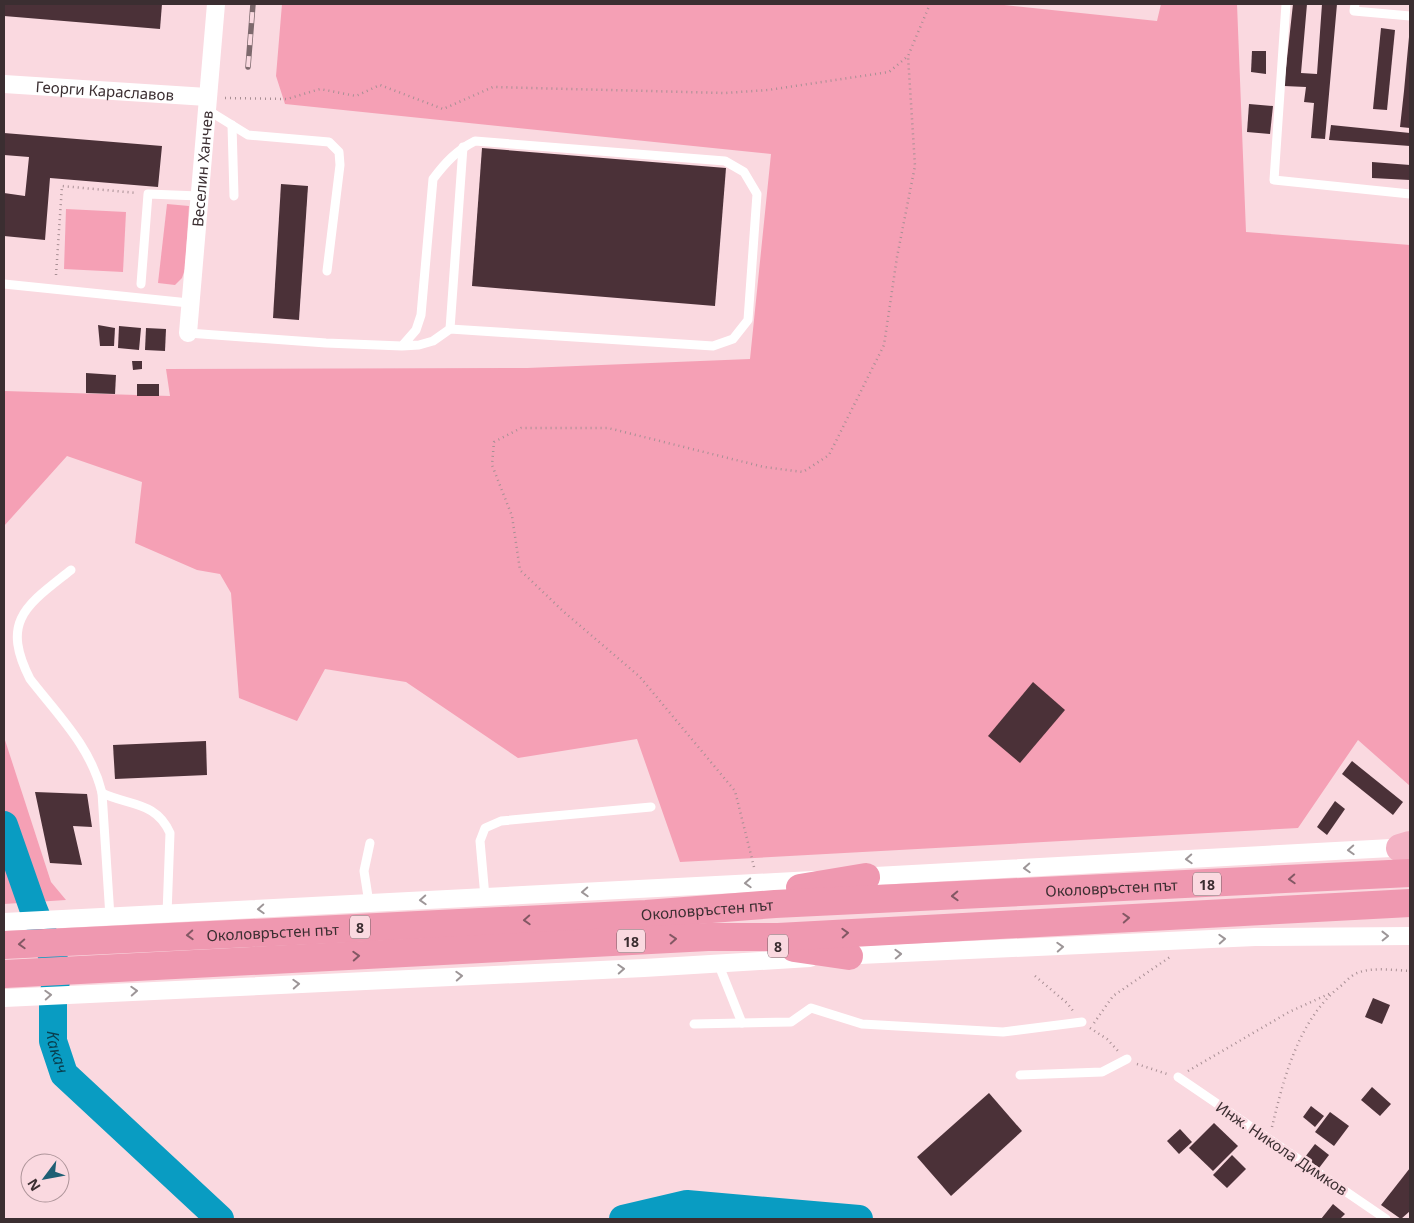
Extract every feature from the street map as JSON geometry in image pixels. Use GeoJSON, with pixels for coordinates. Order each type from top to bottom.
{"type":"FeatureCollection","features":[{"type":"Feature","properties":{"kind":"highway","name":"Околовръстен път"},"geometry":{"type":"LineString","coordinates":[[4,945],[72,930],[646,914],[775,904],[1410,873]]}},
{"type":"Feature","properties":{"kind":"highway","name":"8"},"geometry":{"type":"LineString","coordinates":[[646,914],[866,877]]}},
{"type":"Feature","properties":{"kind":"highway","name":"Околовръстен път"},"geometry":{"type":"LineString","coordinates":[[6,985],[83,982],[555,946],[708,937],[788,936],[1410,903]]}},
{"type":"Feature","properties":{"kind":"highway","name":"8"},"geometry":{"type":"LineString","coordinates":[[708,937],[849,956]]}},
{"type":"Feature","properties":{"kind":"street","name":"Веселин Ханчев"},"geometry":{"type":"LineString","coordinates":[[188,333],[189,303],[216,4]]}},
{"type":"Feature","properties":{"kind":"street","name":"Георги Караславов"},"geometry":{"type":"LineString","coordinates":[[4,84],[207,103]]}},
{"type":"Feature","properties":{"kind":"street","name":"8"},"geometry":{"type":"LineString","coordinates":[[866,877],[1407,847]]}},
{"type":"Feature","properties":{"kind":"street"},"geometry":{"type":"LineString","coordinates":[[4,922],[72,930],[110,917],[866,877]]}},
{"type":"Feature","properties":{"kind":"street","name":"8"},"geometry":{"type":"LineString","coordinates":[[849,956],[1254,937],[1410,936]]}},
{"type":"Feature","properties":{"kind":"street"},"geometry":{"type":"LineString","coordinates":[[83,982],[718,963],[849,956]]}},
{"type":"Feature","properties":{"kind":"lane"},"geometry":{"type":"LineString","coordinates":[[1286,4],[1274,180],[1410,194]]}},
{"type":"Feature","properties":{"kind":"lane"},"geometry":{"type":"LineString","coordinates":[[1355,4],[1354,11],[1410,16]]}},
{"type":"Feature","properties":{"kind":"lane"},"geometry":{"type":"LineString","coordinates":[[207,103],[232,125],[248,135],[329,142],[339,152],[340,165],[327,271]]}},
{"type":"Feature","properties":{"kind":"lane"},"geometry":{"type":"LineString","coordinates":[[232,125],[234,196]]}},
{"type":"Feature","properties":{"kind":"lane"},"geometry":{"type":"LineString","coordinates":[[188,333],[326,343],[402,346],[420,345],[434,341],[450,329],[713,346],[733,339],[748,320],[757,194],[744,172],[725,160],[475,141],[463,147],[444,165],[433,179],[421,315],[416,330],[402,346]]}},
{"type":"Feature","properties":{"kind":"lane"},"geometry":{"type":"LineString","coordinates":[[450,329],[463,147]]}},
{"type":"Feature","properties":{"kind":"lane"},"geometry":{"type":"LineString","coordinates":[[141,284],[148,194],[199,196]]}},
{"type":"Feature","properties":{"kind":"lane"},"geometry":{"type":"LineString","coordinates":[[4,284],[189,303]]}},
{"type":"Feature","properties":{"kind":"lane"},"geometry":{"type":"LineString","coordinates":[[71,570],[26,606],[18,626],[20,652],[30,679],[89,755],[96,771],[102,792],[110,917]]}},
{"type":"Feature","properties":{"kind":"lane"},"geometry":{"type":"LineString","coordinates":[[102,792],[122,802],[146,807],[154,811],[166,824],[170,834],[167,914]]}},
{"type":"Feature","properties":{"kind":"lane"},"geometry":{"type":"LineString","coordinates":[[485,897],[480,841],[485,828],[501,821],[651,807]]}},
{"type":"Feature","properties":{"kind":"lane"},"geometry":{"type":"LineString","coordinates":[[369,903],[364,871],[370,843]]}},
{"type":"Feature","properties":{"kind":"lane"},"geometry":{"type":"LineString","coordinates":[[718,963],[742,1023]]}},
{"type":"Feature","properties":{"kind":"lane"},"geometry":{"type":"LineString","coordinates":[[694,1024],[791,1022],[811,1008],[862,1024],[1003,1032],[1082,1022]]}},
{"type":"Feature","properties":{"kind":"lane"},"geometry":{"type":"LineString","coordinates":[[1020,1075],[1102,1072],[1127,1059]]}},
{"type":"Feature","properties":{"kind":"lane","name":"Инж. Никола Димков"},"geometry":{"type":"LineString","coordinates":[[1178,1077],[1386,1219]]}},
{"type":"Feature","properties":{"kind":"path"},"geometry":{"type":"LineString","coordinates":[[758,882],[735,791],[640,677],[564,612],[520,570],[512,516],[492,465],[494,442],[521,428],[608,428],[764,467],[803,472],[828,455],[884,344],[896,257],[915,166],[908,56],[930,4]]}},
{"type":"Feature","properties":{"kind":"path"},"geometry":{"type":"LineString","coordinates":[[207,103],[286,99],[320,88],[356,96],[380,85],[443,109],[493,87],[725,93],[768,90],[889,72],[908,56]]}},
{"type":"Feature","properties":{"kind":"path"},"geometry":{"type":"LineString","coordinates":[[56,275],[62,186],[148,194]]}},
{"type":"Feature","properties":{"kind":"path"},"geometry":{"type":"LineString","coordinates":[[1172,956],[1113,996],[1090,1028],[1107,1039],[1127,1059],[1178,1077],[1289,1012],[1332,993]]}},
{"type":"Feature","properties":{"kind":"path"},"geometry":{"type":"LineString","coordinates":[[1269,1138],[1285,1074],[1314,1013],[1332,993],[1357,973],[1382,969],[1410,971]]}},
{"type":"Feature","properties":{"kind":"path"},"geometry":{"type":"LineString","coordinates":[[1035,976],[1067,1003],[1082,1022]]}},
{"type":"Feature","properties":{"kind":"shaded area"},"geometry":{"type":"Polygon","coordinates":[[[282,4],[995,4],[1157,21],[1161,4],[1237,4],[1246,232],[1410,245],[1410,786],[1358,740],[1298,828],[680,862],[637,739],[518,758],[406,682],[325,669],[297,721],[239,698],[231,593],[220,574],[197,570],[135,543],[142,482],[67,456],[4,526],[4,391],[170,396],[166,369],[527,368],[750,359],[771,154],[285,104],[276,76],[282,4]]]}},
{"type":"Feature","properties":{"kind":"shaded area"},"geometry":{"type":"Polygon","coordinates":[[[167,204],[189,206],[185,269],[182,278],[175,285],[158,283],[167,204]]]}},
{"type":"Feature","properties":{"kind":"shaded area"},"geometry":{"type":"Polygon","coordinates":[[[66,209],[126,212],[123,272],[64,269],[66,209]]]}},
{"type":"Feature","properties":{"kind":"shaded area"},"geometry":{"type":"Polygon","coordinates":[[[4,737],[51,882],[66,900],[4,904],[4,737]]]}},
{"type":"Feature","properties":{"kind":"building"},"geometry":{"type":"Polygon","coordinates":[[[4,4],[162,4],[160,29],[4,16],[4,4]]]}},
{"type":"Feature","properties":{"kind":"building"},"geometry":{"type":"Polygon","coordinates":[[[1293,4],[1307,4],[1301,73],[1317,74],[1322,4],[1337,4],[1325,139],[1311,138],[1314,103],[1304,102],[1306,87],[1284,86],[1293,4]]]}},
{"type":"Feature","properties":{"kind":"building"},"geometry":{"type":"Polygon","coordinates":[[[1381,28],[1395,30],[1387,110],[1373,109],[1381,28]]]}},
{"type":"Feature","properties":{"kind":"building"},"geometry":{"type":"Polygon","coordinates":[[[1409,37],[1410,128],[1400,127],[1409,37]]]}},
{"type":"Feature","properties":{"kind":"building"},"geometry":{"type":"Polygon","coordinates":[[[1252,51],[1266,51],[1266,74],[1251,72],[1252,51]]]}},
{"type":"Feature","properties":{"kind":"building"},"geometry":{"type":"Polygon","coordinates":[[[1249,104],[1273,106],[1270,134],[1247,132],[1249,104]]]}},
{"type":"Feature","properties":{"kind":"building"},"geometry":{"type":"Polygon","coordinates":[[[1331,125],[1410,133],[1410,146],[1329,140],[1331,125]]]}},
{"type":"Feature","properties":{"kind":"building"},"geometry":{"type":"Polygon","coordinates":[[[4,133],[162,146],[158,187],[50,178],[45,240],[4,236],[4,193],[25,196],[29,157],[4,155],[4,133]]]}},
{"type":"Feature","properties":{"kind":"building"},"geometry":{"type":"Polygon","coordinates":[[[482,148],[726,168],[715,306],[472,286],[482,148]]]}},
{"type":"Feature","properties":{"kind":"building"},"geometry":{"type":"Polygon","coordinates":[[[1372,162],[1410,165],[1410,180],[1372,178],[1372,162]]]}},
{"type":"Feature","properties":{"kind":"building"},"geometry":{"type":"Polygon","coordinates":[[[281,184],[308,186],[299,320],[273,318],[281,184]]]}},
{"type":"Feature","properties":{"kind":"building"},"geometry":{"type":"Polygon","coordinates":[[[98,325],[115,328],[114,346],[100,346],[98,325]]]}},
{"type":"Feature","properties":{"kind":"building"},"geometry":{"type":"Polygon","coordinates":[[[119,326],[141,328],[139,350],[118,348],[119,326]]]}},
{"type":"Feature","properties":{"kind":"building"},"geometry":{"type":"Polygon","coordinates":[[[146,328],[166,329],[165,351],[145,350],[146,328]]]}},
{"type":"Feature","properties":{"kind":"building"},"geometry":{"type":"Polygon","coordinates":[[[132,361],[142,361],[142,369],[133,370],[132,361]]]}},
{"type":"Feature","properties":{"kind":"building"},"geometry":{"type":"Polygon","coordinates":[[[86,373],[116,375],[115,394],[86,393],[86,373]]]}},
{"type":"Feature","properties":{"kind":"building"},"geometry":{"type":"Polygon","coordinates":[[[137,384],[159,384],[159,396],[137,396],[137,384]]]}},
{"type":"Feature","properties":{"kind":"building"},"geometry":{"type":"Polygon","coordinates":[[[1033,682],[1065,710],[1020,763],[988,736],[1033,682]]]}},
{"type":"Feature","properties":{"kind":"building"},"geometry":{"type":"Polygon","coordinates":[[[206,741],[207,775],[115,779],[113,745],[206,741]]]}},
{"type":"Feature","properties":{"kind":"building"},"geometry":{"type":"Polygon","coordinates":[[[1352,761],[1403,802],[1393,815],[1342,774],[1352,761]]]}},
{"type":"Feature","properties":{"kind":"building"},"geometry":{"type":"Polygon","coordinates":[[[35,792],[87,794],[92,827],[73,826],[82,865],[50,863],[35,792]]]}},
{"type":"Feature","properties":{"kind":"building"},"geometry":{"type":"Polygon","coordinates":[[[1335,801],[1345,809],[1327,835],[1317,827],[1335,801]]]}},
{"type":"Feature","properties":{"kind":"building"},"geometry":{"type":"Polygon","coordinates":[[[1373,998],[1390,1005],[1382,1024],[1365,1017],[1373,998]]]}},
{"type":"Feature","properties":{"kind":"building"},"geometry":{"type":"Polygon","coordinates":[[[1372,1087],[1391,1104],[1380,1116],[1361,1100],[1372,1087]]]}},
{"type":"Feature","properties":{"kind":"building"},"geometry":{"type":"Polygon","coordinates":[[[989,1093],[1022,1131],[951,1196],[917,1157],[989,1093]]]}},
{"type":"Feature","properties":{"kind":"building"},"geometry":{"type":"Polygon","coordinates":[[[1311,1106],[1324,1116],[1315,1127],[1303,1117],[1311,1106]]]}},
{"type":"Feature","properties":{"kind":"building"},"geometry":{"type":"Polygon","coordinates":[[[1330,1112],[1349,1126],[1334,1146],[1315,1132],[1330,1112]]]}},
{"type":"Feature","properties":{"kind":"building"},"geometry":{"type":"Polygon","coordinates":[[[1214,1123],[1238,1146],[1213,1171],[1189,1148],[1214,1123]]]}},
{"type":"Feature","properties":{"kind":"building"},"geometry":{"type":"Polygon","coordinates":[[[1180,1129],[1192,1142],[1179,1154],[1167,1141],[1180,1129]]]}},
{"type":"Feature","properties":{"kind":"building"},"geometry":{"type":"Polygon","coordinates":[[[1315,1144],[1329,1155],[1319,1168],[1305,1157],[1315,1144]]]}},
{"type":"Feature","properties":{"kind":"building"},"geometry":{"type":"Polygon","coordinates":[[[1232,1155],[1246,1169],[1227,1188],[1213,1175],[1232,1155]]]}},
{"type":"Feature","properties":{"kind":"building"},"geometry":{"type":"Polygon","coordinates":[[[1410,1168],[1410,1211],[1401,1219],[1381,1205],[1410,1168]]]}},
{"type":"Feature","properties":{"kind":"building"},"geometry":{"type":"Polygon","coordinates":[[[1333,1204],[1345,1214],[1340,1219],[1321,1219],[1333,1204]]]}},
{"type":"Feature","properties":{"kind":"waterway","name":"Какач"},"geometry":{"type":"LineString","coordinates":[[4,825],[33,908],[58,970],[53,998],[53,1041],[64,1074],[220,1219]]}},
{"type":"Feature","properties":{"kind":"waterway","name":"Какач"},"geometry":{"type":"LineString","coordinates":[[623,1219],[687,1204],[859,1219]]}},
{"type":"Feature","properties":{"kind":"railway"},"geometry":{"type":"LineString","coordinates":[[248,67],[253,4]]}}]}
